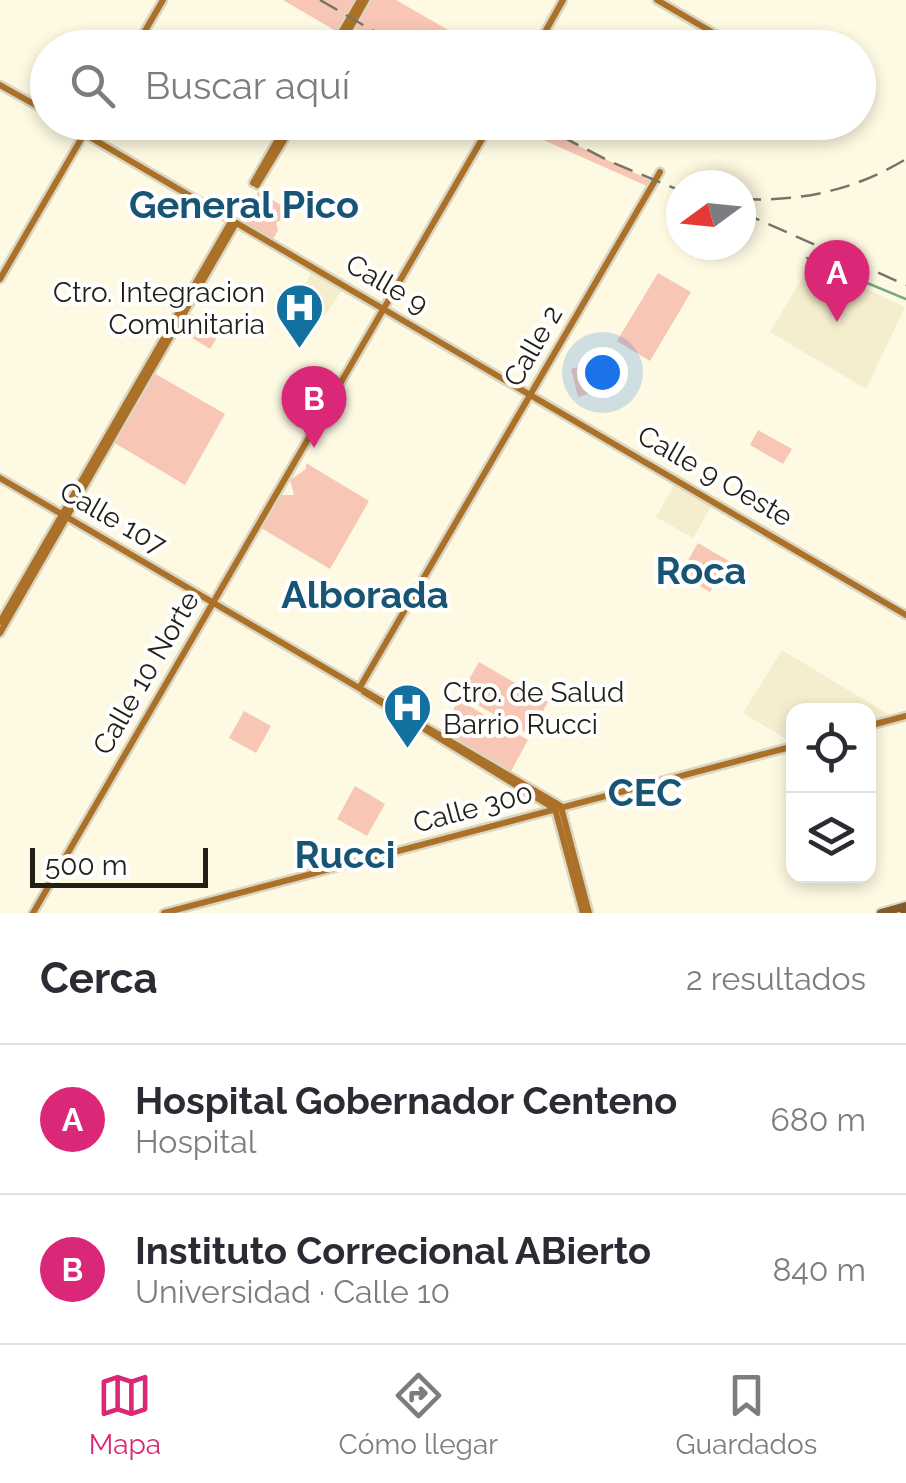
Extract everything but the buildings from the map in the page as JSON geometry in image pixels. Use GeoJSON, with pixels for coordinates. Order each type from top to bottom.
{"type":"FeatureCollection","features":[{"type":"Feature","properties":{"kind":"main road"},"geometry":{"type":"LineString","coordinates":[[881,913],[906,911]]}},
{"type":"Feature","properties":{"kind":"street"},"geometry":{"type":"LineString","coordinates":[[146,30],[163,0]]}},
{"type":"Feature","properties":{"kind":"street"},"geometry":{"type":"LineString","coordinates":[[346,30],[363,0]]}},
{"type":"Feature","properties":{"kind":"street"},"geometry":{"type":"LineString","coordinates":[[546,30],[564,0]]}},
{"type":"Feature","properties":{"kind":"street"},"geometry":{"type":"LineString","coordinates":[[656,0],[708,30]]}},
{"type":"Feature","properties":{"kind":"street"},"geometry":{"type":"LineString","coordinates":[[0,85],[30,102]]}},
{"type":"Feature","properties":{"kind":"street"},"geometry":{"type":"LineString","coordinates":[[0,279],[81,140]]}},
{"type":"Feature","properties":{"kind":"street","name":"Calle 9"},"geometry":{"type":"LineString","coordinates":[[94,140],[531,394]]}},
{"type":"Feature","properties":{"kind":"street"},"geometry":{"type":"LineString","coordinates":[[255,184],[281,140]]}},
{"type":"Feature","properties":{"kind":"street","name":"Calle 10 Norte"},"geometry":{"type":"LineString","coordinates":[[33,913],[482,140]]}},
{"type":"Feature","properties":{"kind":"street","name":"Calle 2"},"geometry":{"type":"LineString","coordinates":[[360,687],[660,172]]}},
{"type":"Feature","properties":{"kind":"street"},"geometry":{"type":"LineString","coordinates":[[0,622],[234,222]]}},
{"type":"Feature","properties":{"kind":"street","name":"Calle 9 Oeste"},"geometry":{"type":"LineString","coordinates":[[531,394],[906,614]]}},
{"type":"Feature","properties":{"kind":"street","name":"Calle 107"},"geometry":{"type":"LineString","coordinates":[[0,478],[360,687],[558,808]]}},
{"type":"Feature","properties":{"kind":"street"},"geometry":{"type":"LineString","coordinates":[[0,633],[65,516]]}},
{"type":"Feature","properties":{"kind":"street"},"geometry":{"type":"LineString","coordinates":[[876,724],[906,716]]}},
{"type":"Feature","properties":{"kind":"street","name":"Calle 300"},"geometry":{"type":"LineString","coordinates":[[164,913],[786,748]]}},
{"type":"Feature","properties":{"kind":"street"},"geometry":{"type":"LineString","coordinates":[[558,808],[586,913]]}},
{"type":"Feature","properties":{"kind":"shaded area"},"geometry":{"type":"Polygon","coordinates":[[[283,0],[396,0],[448,30],[358,30],[347,24],[343,30],[334,30],[283,0]]]}},
{"type":"Feature","properties":{"kind":"shaded area"},"geometry":{"type":"Polygon","coordinates":[[[543,140],[566,140],[652,181],[649,187],[543,140]]]}},
{"type":"Feature","properties":{"kind":"shaded area"},"geometry":{"type":"Polygon","coordinates":[[[258,191],[289,210],[284,219],[276,222],[278,230],[273,239],[241,221],[252,214],[258,191]]]}},
{"type":"Feature","properties":{"kind":"shaded area"},"geometry":{"type":"Polygon","coordinates":[[[811,263],[905,307],[866,389],[770,332],[811,263]]]}},
{"type":"Feature","properties":{"kind":"shaded area"},"geometry":{"type":"Polygon","coordinates":[[[312,271],[342,290],[324,317],[296,301],[312,271]]]}},
{"type":"Feature","properties":{"kind":"shaded area"},"geometry":{"type":"Polygon","coordinates":[[[658,273],[691,292],[650,361],[617,341],[658,273]]]}},
{"type":"Feature","properties":{"kind":"shaded area"},"geometry":{"type":"Polygon","coordinates":[[[191,314],[221,331],[210,349],[181,331],[191,314]]]}},
{"type":"Feature","properties":{"kind":"shaded area"},"geometry":{"type":"Polygon","coordinates":[[[599,361],[607,388],[578,397],[571,369],[599,361]]]}},
{"type":"Feature","properties":{"kind":"shaded area"},"geometry":{"type":"Polygon","coordinates":[[[154,373],[225,414],[185,485],[113,442],[154,373]]]}},
{"type":"Feature","properties":{"kind":"shaded area"},"geometry":{"type":"Polygon","coordinates":[[[758,430],[792,449],[783,464],[750,445],[758,430]]]}},
{"type":"Feature","properties":{"kind":"shaded area"},"geometry":{"type":"Polygon","coordinates":[[[306,463],[369,501],[330,569],[261,528],[280,495],[294,495],[290,480],[306,469],[306,463]]]}},
{"type":"Feature","properties":{"kind":"shaded area"},"geometry":{"type":"Polygon","coordinates":[[[677,480],[714,502],[693,538],[656,517],[677,480]]]}},
{"type":"Feature","properties":{"kind":"shaded area"},"geometry":{"type":"Polygon","coordinates":[[[698,543],[729,561],[710,592],[680,574],[698,543]]]}},
{"type":"Feature","properties":{"kind":"shaded area"},"geometry":{"type":"Polygon","coordinates":[[[782,650],[870,703],[786,703],[786,739],[743,713],[782,650]]]}},
{"type":"Feature","properties":{"kind":"shaded area"},"geometry":{"type":"Polygon","coordinates":[[[479,662],[548,702],[530,735],[460,695],[479,662]]]}},
{"type":"Feature","properties":{"kind":"shaded area"},"geometry":{"type":"Polygon","coordinates":[[[459,700],[528,740],[510,773],[439,733],[459,700]]]}},
{"type":"Feature","properties":{"kind":"shaded area"},"geometry":{"type":"Polygon","coordinates":[[[876,707],[896,719],[876,723],[876,707]]]}},
{"type":"Feature","properties":{"kind":"shaded area"},"geometry":{"type":"Polygon","coordinates":[[[244,711],[271,726],[256,753],[229,738],[244,711]]]}},
{"type":"Feature","properties":{"kind":"shaded area"},"geometry":{"type":"Polygon","coordinates":[[[355,786],[385,804],[367,836],[337,819],[355,786]]]}},
{"type":"Feature","properties":{"kind":"waterway"},"geometry":{"type":"LineString","coordinates":[[807,258],[906,299]]}},
{"type":"Feature","properties":{"kind":"railway"},"geometry":{"type":"LineString","coordinates":[[320,0],[372,30]]}},
{"type":"Feature","properties":{"kind":"railway"},"geometry":{"type":"LineString","coordinates":[[569,140],[666,185]]}},
{"type":"Feature","properties":{"kind":"railway"},"geometry":{"type":"LineString","coordinates":[[756,199],[827,192],[867,179],[906,159]]}},
{"type":"Feature","properties":{"kind":"railway"},"geometry":{"type":"LineString","coordinates":[[756,219],[906,285]]}},
{"type":"Feature","properties":{"kind":"place","name":"Hospital Gobernador Centeno"},"geometry":{"type":"Point","coordinates":[837,322]}},
{"type":"Feature","properties":{"kind":"place","name":"Ctro. Integracion Comunitaria"},"geometry":{"type":"Point","coordinates":[300,350]}},
{"type":"Feature","properties":{"kind":"place","name":"Instituto Correcional ABierto"},"geometry":{"type":"Point","coordinates":[314,448]}},
{"type":"Feature","properties":{"kind":"place","name":"Ctro. de Salud Barrio Rucci"},"geometry":{"type":"Point","coordinates":[408,750]}},
{"type":"Feature","properties":{"kind":"district","name":"General Pico"},"geometry":{"type":"Point","coordinates":[244,204]}},
{"type":"Feature","properties":{"kind":"district","name":"Roca"},"geometry":{"type":"Point","coordinates":[701,570]}},
{"type":"Feature","properties":{"kind":"district","name":"Alborada"},"geometry":{"type":"Point","coordinates":[365,594]}},
{"type":"Feature","properties":{"kind":"district","name":"CEC"},"geometry":{"type":"Point","coordinates":[645,792]}},
{"type":"Feature","properties":{"kind":"district","name":"Rucci"},"geometry":{"type":"Point","coordinates":[345,854]}}]}
